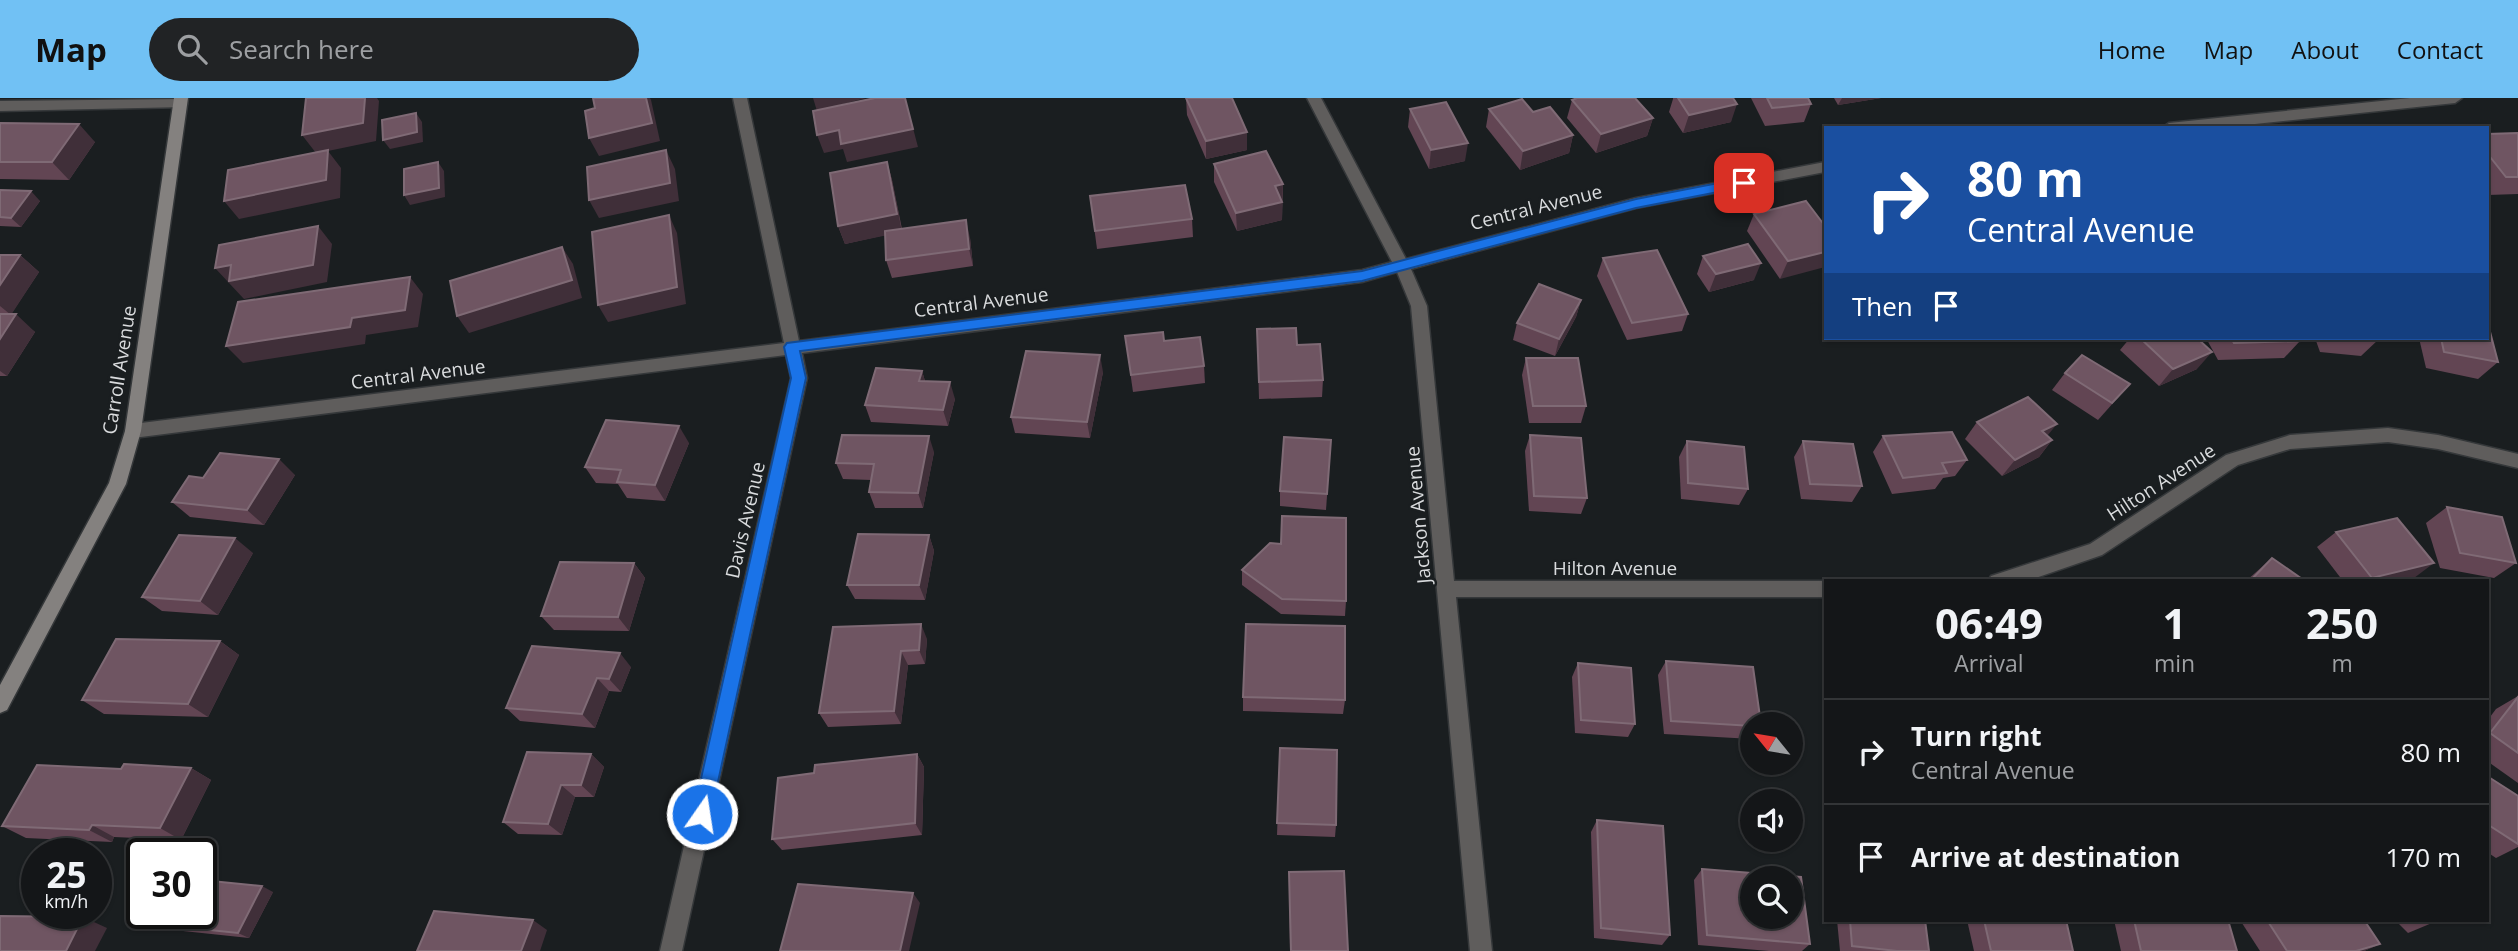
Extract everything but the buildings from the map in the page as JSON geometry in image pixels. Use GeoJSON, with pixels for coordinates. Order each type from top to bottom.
{"type":"FeatureCollection","features":[{"type":"Feature","properties":{"kind":"main road","name":"Carroll Avenue"},"geometry":{"type":"LineString","coordinates":[[0,704],[117,484],[133,432],[181,101]]}},
{"type":"Feature","properties":{"kind":"street","name":"Davis Avenue"},"geometry":{"type":"LineString","coordinates":[[671,951],[799,378],[740,98]]}},
{"type":"Feature","properties":{"kind":"street","name":"Jackson Avenue"},"geometry":{"type":"LineString","coordinates":[[1314,98],[1401,264],[1419,306],[1480,951]]}},
{"type":"Feature","properties":{"kind":"street"},"geometry":{"type":"LineString","coordinates":[[2188,126],[2455,98]]}},
{"type":"Feature","properties":{"kind":"street"},"geometry":{"type":"LineString","coordinates":[[0,106],[181,101]]}},
{"type":"Feature","properties":{"kind":"street","name":"Central Avenue"},"geometry":{"type":"LineString","coordinates":[[133,432],[1362,276],[1636,203],[1824,167]]}},
{"type":"Feature","properties":{"kind":"street","name":"Hilton Avenue"},"geometry":{"type":"LineString","coordinates":[[2010,579],[2096,550],[2232,460],[2290,442],[2388,435],[2438,442],[2518,461]]}},
{"type":"Feature","properties":{"kind":"street","name":"Hilton Avenue"},"geometry":{"type":"LineString","coordinates":[[1446,589],[1824,589]]}},
{"type":"Feature","properties":{"kind":"route"},"geometry":{"type":"LineString","coordinates":[[702,814],[799,378],[792,347],[1362,276],[1636,203],[1744,183]]}}]}
